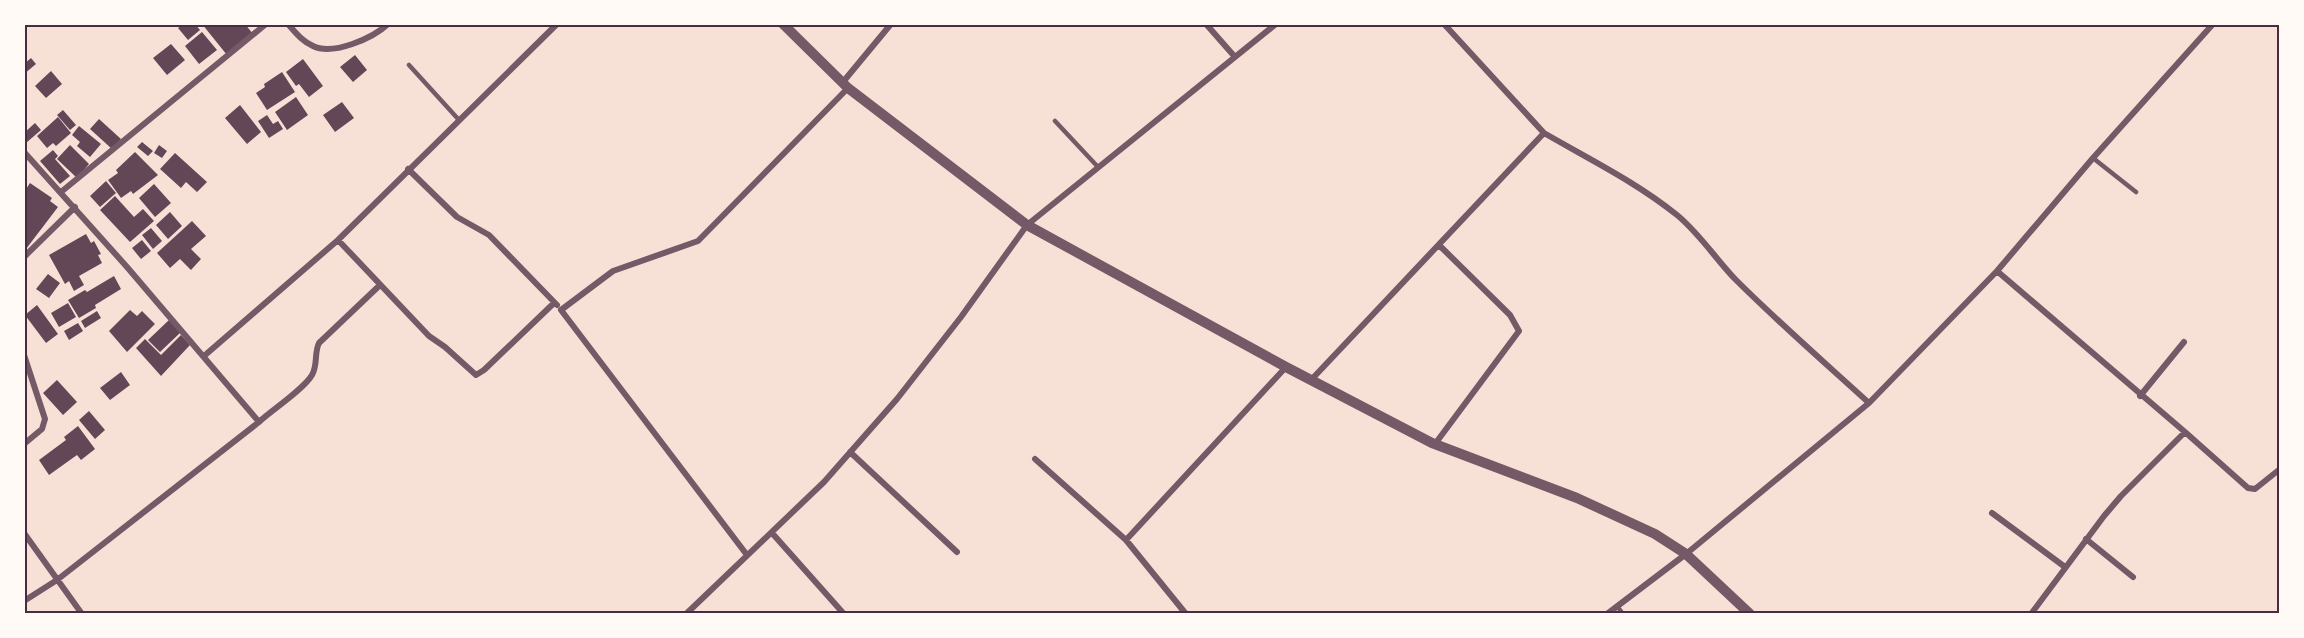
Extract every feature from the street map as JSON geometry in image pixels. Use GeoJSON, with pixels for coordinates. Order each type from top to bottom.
{"type":"FeatureCollection","features":[{"type":"Feature","properties":{"kind":"street"},"geometry":{"type":"LineString","coordinates":[[61,192],[266,24]]}},
{"type":"Feature","properties":{"kind":"street"},"geometry":{"type":"LineString","coordinates":[[288,24],[300,38],[315,48],[330,50],[355,43],[380,31],[388,24]]}},
{"type":"Feature","properties":{"kind":"street"},"geometry":{"type":"LineString","coordinates":[[204,356],[338,240],[556,24]]}},
{"type":"Feature","properties":{"kind":"street"},"geometry":{"type":"LineString","coordinates":[[783,24],[846,85],[1027,225],[1286,367],[1435,444],[1577,498],[1655,534],[1686,554],[1750,614]]}},
{"type":"Feature","properties":{"kind":"street"},"geometry":{"type":"LineString","coordinates":[[561,310],[613,271],[698,242],[846,85],[891,24]]}},
{"type":"Feature","properties":{"kind":"street"},"geometry":{"type":"LineString","coordinates":[[1206,24],[1235,57]]}},
{"type":"Feature","properties":{"kind":"street"},"geometry":{"type":"LineString","coordinates":[[686,614],[824,482],[897,399],[1027,225],[1276,24]]}},
{"type":"Feature","properties":{"kind":"street"},"geometry":{"type":"LineString","coordinates":[[1444,24],[1544,133],[1641,188],[1680,217],[1711,254],[1772,316],[1869,403]]}},
{"type":"Feature","properties":{"kind":"street"},"geometry":{"type":"LineString","coordinates":[[1607,614],[1686,554],[1869,403],[1997,271],[2093,158],[2213,24]]}},
{"type":"Feature","properties":{"kind":"street"},"geometry":{"type":"LineString","coordinates":[[1312,379],[1544,133]]}},
{"type":"Feature","properties":{"kind":"street"},"geometry":{"type":"LineString","coordinates":[[24,152],[75,207],[259,422]]}},
{"type":"Feature","properties":{"kind":"street"},"geometry":{"type":"LineString","coordinates":[[408,169],[457,217],[489,235],[561,310],[747,555]]}},
{"type":"Feature","properties":{"kind":"street"},"geometry":{"type":"LineString","coordinates":[[24,257],[75,207]]}},
{"type":"Feature","properties":{"kind":"street"},"geometry":{"type":"LineString","coordinates":[[338,240],[429,336],[476,375],[554,303]]}},
{"type":"Feature","properties":{"kind":"street"},"geometry":{"type":"LineString","coordinates":[[1435,444],[1519,331],[1510,315],[1439,245]]}},
{"type":"Feature","properties":{"kind":"street"},"geometry":{"type":"LineString","coordinates":[[1997,271],[2248,488],[2255,489],[2280,469]]}},
{"type":"Feature","properties":{"kind":"street"},"geometry":{"type":"LineString","coordinates":[[24,602],[57,580],[259,422],[310,377],[314,370],[319,343],[380,285]]}},
{"type":"Feature","properties":{"kind":"street"},"geometry":{"type":"LineString","coordinates":[[2140,396],[2184,342]]}},
{"type":"Feature","properties":{"kind":"street"},"geometry":{"type":"LineString","coordinates":[[24,355],[45,419],[42,429],[24,444]]}},
{"type":"Feature","properties":{"kind":"street"},"geometry":{"type":"LineString","coordinates":[[1126,540],[1286,367]]}},
{"type":"Feature","properties":{"kind":"street"},"geometry":{"type":"LineString","coordinates":[[2031,614],[2121,496],[2185,432]]}},
{"type":"Feature","properties":{"kind":"street"},"geometry":{"type":"LineString","coordinates":[[850,452],[957,552]]}},
{"type":"Feature","properties":{"kind":"street"},"geometry":{"type":"LineString","coordinates":[[1035,459],[1126,540],[1186,614]]}},
{"type":"Feature","properties":{"kind":"street"},"geometry":{"type":"LineString","coordinates":[[1992,513],[2065,567]]}},
{"type":"Feature","properties":{"kind":"street"},"geometry":{"type":"LineString","coordinates":[[24,533],[82,614]]}},
{"type":"Feature","properties":{"kind":"street"},"geometry":{"type":"LineString","coordinates":[[772,533],[844,614]]}},
{"type":"Feature","properties":{"kind":"street"},"geometry":{"type":"LineString","coordinates":[[2086,539],[2133,577]]}},
{"type":"Feature","properties":{"kind":"lane"},"geometry":{"type":"LineString","coordinates":[[409,65],[459,120]]}},
{"type":"Feature","properties":{"kind":"lane"},"geometry":{"type":"LineString","coordinates":[[1055,121],[1098,167]]}},
{"type":"Feature","properties":{"kind":"lane"},"geometry":{"type":"LineString","coordinates":[[2093,158],[2136,192]]}},
{"type":"Feature","properties":{"kind":"lane"},"geometry":{"type":"LineString","coordinates":[[1617,606],[1623,614]]}},
{"type":"Feature","properties":{"kind":"building"},"geometry":{"type":"Polygon","coordinates":[[[184,24],[195,24],[200,30],[188,40],[178,28],[184,24]]]}},
{"type":"Feature","properties":{"kind":"building"},"geometry":{"type":"Polygon","coordinates":[[[202,24],[245,24],[253,34],[227,55],[202,24]]]}},
{"type":"Feature","properties":{"kind":"building"},"geometry":{"type":"Polygon","coordinates":[[[202,32],[217,50],[199,64],[185,46],[202,32]]]}},
{"type":"Feature","properties":{"kind":"building"},"geometry":{"type":"Polygon","coordinates":[[[171,44],[185,60],[167,75],[153,58],[171,44]]]}},
{"type":"Feature","properties":{"kind":"building"},"geometry":{"type":"Polygon","coordinates":[[[355,55],[367,70],[353,82],[340,67],[355,55]]]}},
{"type":"Feature","properties":{"kind":"building"},"geometry":{"type":"Polygon","coordinates":[[[31,58],[36,64],[24,74],[24,64],[31,58]]]}},
{"type":"Feature","properties":{"kind":"building"},"geometry":{"type":"Polygon","coordinates":[[[303,59],[323,86],[309,97],[299,84],[296,86],[286,72],[303,59]]]}},
{"type":"Feature","properties":{"kind":"building"},"geometry":{"type":"Polygon","coordinates":[[[51,71],[62,84],[46,98],[35,86],[51,71]]]}},
{"type":"Feature","properties":{"kind":"building"},"geometry":{"type":"Polygon","coordinates":[[[282,72],[295,92],[267,110],[256,93],[265,87],[264,84],[282,72]]]}},
{"type":"Feature","properties":{"kind":"building"},"geometry":{"type":"Polygon","coordinates":[[[296,97],[308,115],[287,130],[275,112],[296,97]]]}},
{"type":"Feature","properties":{"kind":"building"},"geometry":{"type":"Polygon","coordinates":[[[342,102],[354,118],[335,132],[323,115],[342,102]]]}},
{"type":"Feature","properties":{"kind":"building"},"geometry":{"type":"Polygon","coordinates":[[[240,105],[261,132],[247,144],[225,118],[240,105]]]}},
{"type":"Feature","properties":{"kind":"building"},"geometry":{"type":"Polygon","coordinates":[[[63,110],[76,125],[70,130],[57,115],[63,110]]]}},
{"type":"Feature","properties":{"kind":"building"},"geometry":{"type":"Polygon","coordinates":[[[267,115],[273,124],[278,121],[283,129],[269,138],[258,121],[267,115]]]}},
{"type":"Feature","properties":{"kind":"building"},"geometry":{"type":"Polygon","coordinates":[[[58,117],[71,133],[56,146],[53,143],[47,148],[37,136],[58,117]]]}},
{"type":"Feature","properties":{"kind":"building"},"geometry":{"type":"Polygon","coordinates":[[[99,119],[121,139],[112,149],[90,129],[99,119]]]}},
{"type":"Feature","properties":{"kind":"building"},"geometry":{"type":"Polygon","coordinates":[[[35,123],[41,130],[26,143],[24,133],[35,123]]]}},
{"type":"Feature","properties":{"kind":"building"},"geometry":{"type":"Polygon","coordinates":[[[79,126],[101,144],[90,157],[77,146],[80,142],[72,135],[79,126]]]}},
{"type":"Feature","properties":{"kind":"building"},"geometry":{"type":"Polygon","coordinates":[[[142,142],[153,151],[148,156],[137,147],[142,142]]]}},
{"type":"Feature","properties":{"kind":"building"},"geometry":{"type":"Polygon","coordinates":[[[70,145],[89,164],[77,178],[57,159],[70,145]]]}},
{"type":"Feature","properties":{"kind":"building"},"geometry":{"type":"Polygon","coordinates":[[[159,145],[167,151],[162,158],[154,153],[159,145]]]}},
{"type":"Feature","properties":{"kind":"building"},"geometry":{"type":"Polygon","coordinates":[[[53,150],[58,156],[55,159],[70,176],[60,184],[40,161],[53,150]]]}},
{"type":"Feature","properties":{"kind":"building"},"geometry":{"type":"Polygon","coordinates":[[[135,152],[158,175],[133,194],[131,191],[121,198],[108,180],[118,173],[116,170],[135,152]]]}},
{"type":"Feature","properties":{"kind":"building"},"geometry":{"type":"Polygon","coordinates":[[[175,153],[207,182],[197,192],[186,182],[181,188],[160,169],[175,153]]]}},
{"type":"Feature","properties":{"kind":"building"},"geometry":{"type":"Polygon","coordinates":[[[106,181],[116,193],[100,207],[90,196],[106,181]]]}},
{"type":"Feature","properties":{"kind":"building"},"geometry":{"type":"Polygon","coordinates":[[[30,183],[52,198],[50,201],[58,207],[26,249],[24,247],[24,192],[30,183]]]}},
{"type":"Feature","properties":{"kind":"building"},"geometry":{"type":"Polygon","coordinates":[[[154,184],[171,203],[155,217],[139,198],[154,184]]]}},
{"type":"Feature","properties":{"kind":"building"},"geometry":{"type":"Polygon","coordinates":[[[115,196],[134,217],[143,209],[154,221],[130,242],[100,210],[115,196]]]}},
{"type":"Feature","properties":{"kind":"building"},"geometry":{"type":"Polygon","coordinates":[[[170,212],[182,226],[168,239],[156,225],[170,212]]]}},
{"type":"Feature","properties":{"kind":"building"},"geometry":{"type":"Polygon","coordinates":[[[192,221],[206,236],[191,249],[201,259],[191,270],[180,259],[170,268],[157,253],[192,221]]]}},
{"type":"Feature","properties":{"kind":"building"},"geometry":{"type":"Polygon","coordinates":[[[151,228],[162,241],[153,249],[142,235],[151,228]]]}},
{"type":"Feature","properties":{"kind":"building"},"geometry":{"type":"Polygon","coordinates":[[[86,234],[91,243],[94,241],[101,254],[98,255],[102,263],[79,276],[84,285],[74,291],[69,281],[65,284],[49,255],[86,234]]]}},
{"type":"Feature","properties":{"kind":"building"},"geometry":{"type":"Polygon","coordinates":[[[142,240],[151,251],[141,259],[132,248],[142,240]]]}},
{"type":"Feature","properties":{"kind":"building"},"geometry":{"type":"Polygon","coordinates":[[[48,274],[60,283],[49,298],[36,289],[48,274]]]}},
{"type":"Feature","properties":{"kind":"building"},"geometry":{"type":"Polygon","coordinates":[[[114,276],[121,289],[79,318],[68,300],[114,276]]]}},
{"type":"Feature","properties":{"kind":"building"},"geometry":{"type":"Polygon","coordinates":[[[68,303],[76,317],[59,327],[51,313],[68,303]]]}},
{"type":"Feature","properties":{"kind":"building"},"geometry":{"type":"Polygon","coordinates":[[[37,305],[58,334],[46,343],[25,315],[37,305]]]}},
{"type":"Feature","properties":{"kind":"building"},"geometry":{"type":"Polygon","coordinates":[[[130,310],[137,316],[142,311],[155,324],[127,352],[109,331],[130,310]]]}},
{"type":"Feature","properties":{"kind":"building"},"geometry":{"type":"Polygon","coordinates":[[[97,311],[101,318],[85,328],[81,321],[97,311]]]}},
{"type":"Feature","properties":{"kind":"building"},"geometry":{"type":"Polygon","coordinates":[[[169,320],[181,332],[160,352],[148,340],[169,320]]]}},
{"type":"Feature","properties":{"kind":"building"},"geometry":{"type":"Polygon","coordinates":[[[78,323],[83,331],[69,340],[64,331],[78,323]]]}},
{"type":"Feature","properties":{"kind":"building"},"geometry":{"type":"Polygon","coordinates":[[[181,335],[190,345],[161,376],[136,348],[145,339],[161,355],[181,335]]]}},
{"type":"Feature","properties":{"kind":"building"},"geometry":{"type":"Polygon","coordinates":[[[121,372],[130,385],[110,400],[100,388],[121,372]]]}},
{"type":"Feature","properties":{"kind":"building"},"geometry":{"type":"Polygon","coordinates":[[[57,380],[77,402],[63,415],[43,393],[57,380]]]}},
{"type":"Feature","properties":{"kind":"building"},"geometry":{"type":"Polygon","coordinates":[[[89,411],[105,430],[95,439],[79,420],[89,411]]]}},
{"type":"Feature","properties":{"kind":"building"},"geometry":{"type":"Polygon","coordinates":[[[78,426],[95,449],[81,460],[77,455],[49,475],[39,460],[66,440],[64,437],[78,426]]]}}]}
